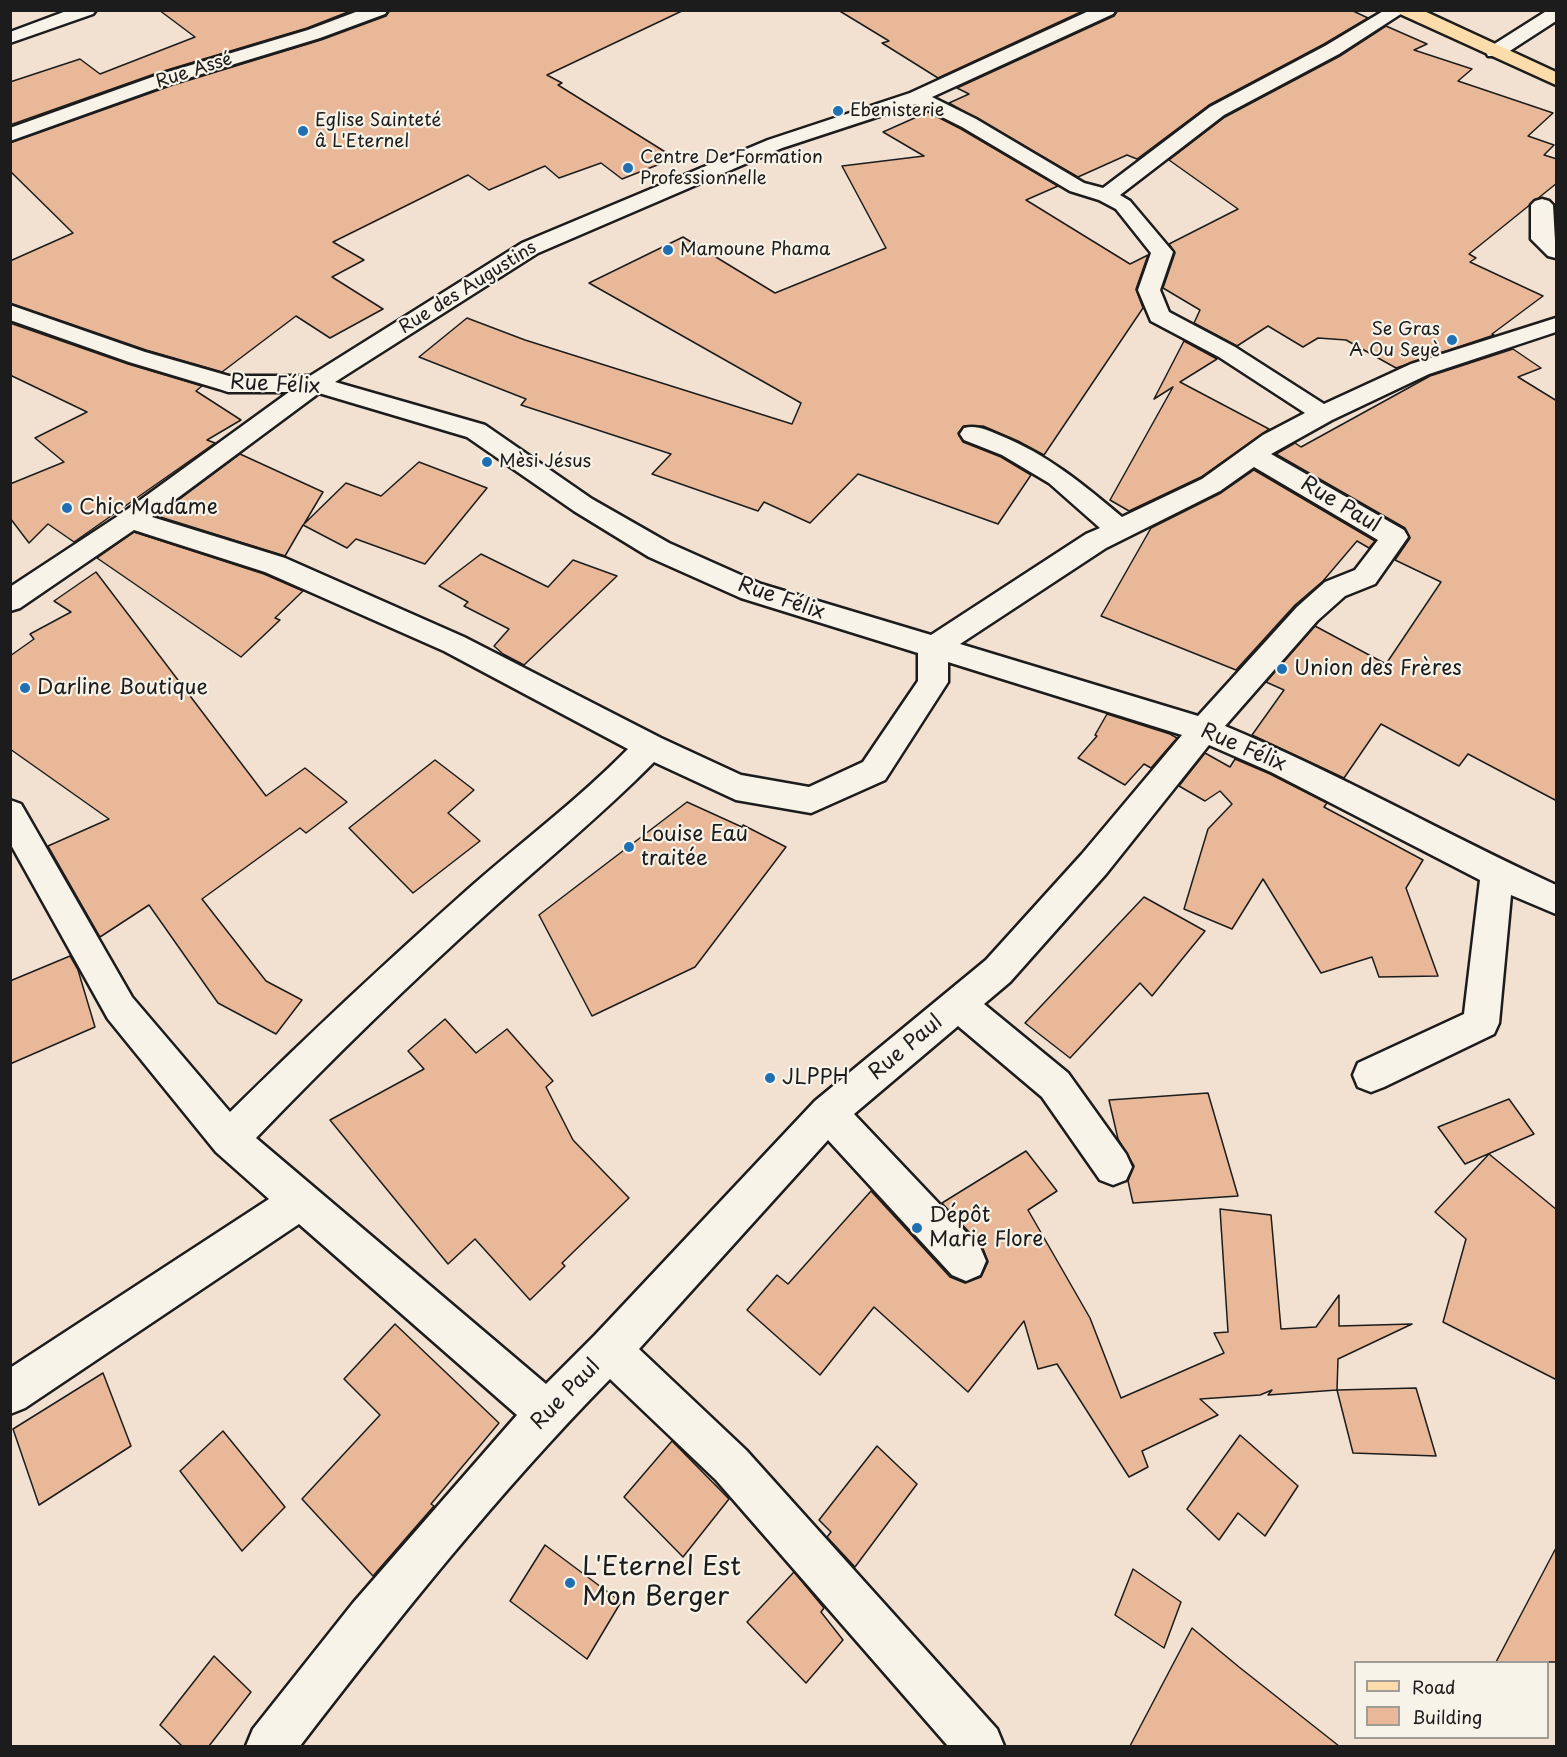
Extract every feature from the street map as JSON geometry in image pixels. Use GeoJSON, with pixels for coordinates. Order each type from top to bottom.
{"type":"FeatureCollection","features":[{"type":"Feature","properties":{"kind":"main road"},"geometry":{"type":"LineString","coordinates":[[1406,10],[1557,79]]}},
{"type":"Feature","properties":{"kind":"street"},"geometry":{"type":"LineString","coordinates":[[10,38],[87,10]]}},
{"type":"Feature","properties":{"kind":"street","name":"Rue Assé"},"geometry":{"type":"LineString","coordinates":[[10,135],[165,79],[314,34],[379,10]]}},
{"type":"Feature","properties":{"kind":"street","name":"Rue des Augustins"},"geometry":{"type":"LineString","coordinates":[[10,601],[130,520],[315,384],[530,248],[775,144],[917,98],[1107,10]]}},
{"type":"Feature","properties":{"kind":"street"},"geometry":{"type":"LineString","coordinates":[[1106,196],[1217,111],[1332,50],[1398,10]]}},
{"type":"Feature","properties":{"kind":"street"},"geometry":{"type":"LineString","coordinates":[[1495,51],[1557,13]]}},
{"type":"Feature","properties":{"kind":"street"},"geometry":{"type":"LineString","coordinates":[[917,98],[969,123],[1077,187],[1106,196],[1123,205],[1162,252],[1149,290],[1159,316],[1227,352],[1323,414]]}},
{"type":"Feature","properties":{"kind":"street"},"geometry":{"type":"LineString","coordinates":[[1542,205],[1542,239],[1557,250]]}},
{"type":"Feature","properties":{"kind":"street","name":"Rue Félix"},"geometry":{"type":"LineString","coordinates":[[10,312],[137,357],[228,384],[315,384],[476,431],[583,505],[659,550],[752,591],[1204,730],[1282,763],[1468,860],[1557,900]]}},
{"type":"Feature","properties":{"kind":"street"},"geometry":{"type":"LineString","coordinates":[[130,520],[275,565],[454,644],[650,746],[736,786],[811,800],[873,771],[933,682],[933,648],[1096,541],[1211,485],[1272,441],[1323,414],[1420,369],[1557,326]]}},
{"type":"Feature","properties":{"kind":"street"},"geometry":{"type":"LineString","coordinates":[[973,434],[1011,450],[1058,477],[1119,529]]}},
{"type":"Feature","properties":{"kind":"street","name":"Rue Paul"},"geometry":{"type":"LineString","coordinates":[[270,1746],[369,1618],[547,1413],[610,1350],[828,1113],[998,972],[1094,864],[1204,730],[1307,614],[1335,589],[1365,577],[1394,537],[1253,455]]}},
{"type":"Feature","properties":{"kind":"street"},"geometry":{"type":"LineString","coordinates":[[229,1139],[318,1049],[480,899],[606,791],[650,746]]}},
{"type":"Feature","properties":{"kind":"street"},"geometry":{"type":"LineString","coordinates":[[10,813],[120,1008],[229,1139],[547,1413]]}},
{"type":"Feature","properties":{"kind":"street"},"geometry":{"type":"LineString","coordinates":[[1371,1075],[1481,1023],[1497,873],[1468,860]]}},
{"type":"Feature","properties":{"kind":"street"},"geometry":{"type":"LineString","coordinates":[[958,1005],[1055,1085],[1113,1167]]}},
{"type":"Feature","properties":{"kind":"street"},"geometry":{"type":"LineString","coordinates":[[828,1113],[966,1261]]}},
{"type":"Feature","properties":{"kind":"street"},"geometry":{"type":"LineString","coordinates":[[10,1394],[300,1201]]}},
{"type":"Feature","properties":{"kind":"street"},"geometry":{"type":"LineString","coordinates":[[610,1350],[731,1465],[980,1746]]}},
{"type":"Feature","properties":{"kind":"building"},"geometry":{"type":"Polygon","coordinates":[[[159,10],[353,10],[307,28],[157,73],[10,125],[10,82],[80,59],[100,74],[195,37],[159,10]]]}},
{"type":"Feature","properties":{"kind":"building"},"geometry":{"type":"Polygon","coordinates":[[[390,10],[684,10],[547,75],[562,83],[558,85],[675,158],[622,179],[601,163],[559,178],[545,166],[489,190],[468,175],[333,242],[364,260],[332,277],[383,309],[330,338],[296,316],[222,372],[146,350],[10,303],[10,261],[73,233],[10,171],[10,143],[173,85],[321,40],[386,16],[390,10]]]}},
{"type":"Feature","properties":{"kind":"building"},"geometry":{"type":"Polygon","coordinates":[[[838,10],[1085,10],[938,78],[882,43],[889,41],[838,10]]]}},
{"type":"Feature","properties":{"kind":"building"},"geometry":{"type":"Polygon","coordinates":[[[1118,10],[1351,10],[1368,18],[1209,105],[1137,159],[1127,155],[1078,177],[949,103],[969,94],[957,88],[1114,16],[1118,10]]]}},
{"type":"Feature","properties":{"kind":"building"},"geometry":{"type":"Polygon","coordinates":[[[1386,26],[1427,44],[1414,50],[1472,69],[1458,81],[1553,113],[1528,136],[1554,145],[1544,155],[1557,159],[1557,183],[1469,254],[1476,258],[1470,262],[1543,296],[1492,334],[1494,335],[1396,368],[1346,340],[1318,338],[1303,347],[1268,326],[1237,346],[1194,323],[1200,310],[1163,288],[1175,253],[1169,244],[1238,209],[1169,160],[1225,117],[1340,56],[1386,26]]]}},
{"type":"Feature","properties":{"kind":"building"},"geometry":{"type":"Polygon","coordinates":[[[928,112],[1058,186],[1026,200],[1130,264],[1148,255],[1136,289],[1143,308],[1044,455],[983,426],[964,426],[958,433],[963,442],[1001,457],[1031,475],[998,524],[858,474],[810,523],[764,502],[758,511],[652,474],[671,454],[521,405],[526,399],[419,357],[467,318],[525,340],[792,424],[801,403],[589,283],[683,237],[775,293],[886,248],[842,166],[924,156],[883,132],[928,112]]]}},
{"type":"Feature","properties":{"kind":"building"},"geometry":{"type":"Polygon","coordinates":[[[10,323],[128,364],[202,386],[196,391],[241,420],[207,440],[215,443],[74,542],[48,524],[29,543],[10,518],[10,484],[64,462],[35,438],[87,412],[10,375],[10,323]]]}},
{"type":"Feature","properties":{"kind":"building"},"geometry":{"type":"Polygon","coordinates":[[[1184,341],[1217,359],[1180,382],[1269,429],[1201,477],[1129,511],[1110,500],[1173,387],[1154,399],[1184,341]]]}},
{"type":"Feature","properties":{"kind":"building"},"geometry":{"type":"Polygon","coordinates":[[[1513,349],[1541,368],[1518,377],[1557,401],[1557,801],[1468,754],[1459,766],[1381,724],[1344,778],[1252,735],[1284,690],[1266,682],[1315,626],[1386,664],[1441,582],[1395,560],[1410,538],[1405,528],[1276,454],[1295,443],[1301,447],[1430,376],[1513,349]]]}},
{"type":"Feature","properties":{"kind":"building"},"geometry":{"type":"Polygon","coordinates":[[[240,454],[323,492],[304,524],[346,483],[381,496],[419,462],[487,488],[425,564],[356,539],[347,548],[303,525],[285,556],[157,516],[240,454]]]}},
{"type":"Feature","properties":{"kind":"building"},"geometry":{"type":"Polygon","coordinates":[[[1254,470],[1375,541],[1369,548],[1357,541],[1323,581],[1295,605],[1236,670],[1101,616],[1151,528],[1221,493],[1254,470]]]}},
{"type":"Feature","properties":{"kind":"building"},"geometry":{"type":"Polygon","coordinates":[[[134,532],[264,574],[303,591],[275,618],[280,620],[241,657],[97,558],[134,532]]]}},
{"type":"Feature","properties":{"kind":"building"},"geometry":{"type":"Polygon","coordinates":[[[481,554],[548,587],[573,560],[617,576],[524,665],[503,654],[494,646],[509,629],[464,606],[468,602],[439,586],[481,554]]]}},
{"type":"Feature","properties":{"kind":"building"},"geometry":{"type":"Polygon","coordinates":[[[96,572],[266,796],[305,768],[347,802],[306,833],[300,828],[202,899],[266,981],[302,1000],[276,1034],[218,1003],[149,905],[100,937],[48,846],[109,819],[10,749],[10,656],[34,639],[30,634],[71,612],[54,601],[96,572]]]}},
{"type":"Feature","properties":{"kind":"building"},"geometry":{"type":"Polygon","coordinates":[[[1107,714],[1177,738],[1151,768],[1144,764],[1125,785],[1078,758],[1097,736],[1095,735],[1107,714]]]}},
{"type":"Feature","properties":{"kind":"building"},"geometry":{"type":"Polygon","coordinates":[[[1205,753],[1230,767],[1235,759],[1270,774],[1327,803],[1324,807],[1423,860],[1406,888],[1438,976],[1379,977],[1372,957],[1321,973],[1263,879],[1232,929],[1184,909],[1208,829],[1232,804],[1220,791],[1205,801],[1179,786],[1205,753]]]}},
{"type":"Feature","properties":{"kind":"building"},"geometry":{"type":"Polygon","coordinates":[[[435,760],[474,790],[448,813],[480,841],[413,893],[349,828],[435,760]]]}},
{"type":"Feature","properties":{"kind":"building"},"geometry":{"type":"Polygon","coordinates":[[[687,802],[742,827],[743,825],[786,847],[695,967],[592,1016],[539,915],[687,802]]]}},
{"type":"Feature","properties":{"kind":"building"},"geometry":{"type":"Polygon","coordinates":[[[1144,897],[1205,931],[1152,996],[1140,983],[1070,1058],[1025,1023],[1144,897]]]}},
{"type":"Feature","properties":{"kind":"building"},"geometry":{"type":"Polygon","coordinates":[[[70,956],[78,970],[95,1027],[10,1064],[10,981],[70,956]]]}},
{"type":"Feature","properties":{"kind":"building"},"geometry":{"type":"Polygon","coordinates":[[[445,1019],[476,1053],[507,1029],[553,1081],[546,1087],[573,1140],[629,1198],[562,1263],[565,1266],[530,1300],[475,1239],[448,1264],[330,1120],[424,1069],[408,1051],[445,1019]]]}},
{"type":"Feature","properties":{"kind":"building"},"geometry":{"type":"Polygon","coordinates":[[[1208,1093],[1238,1196],[1133,1203],[1128,1181],[1134,1166],[1118,1139],[1109,1100],[1208,1093]]]}},
{"type":"Feature","properties":{"kind":"building"},"geometry":{"type":"Polygon","coordinates":[[[1509,1099],[1534,1134],[1465,1164],[1438,1127],[1509,1099]]]}},
{"type":"Feature","properties":{"kind":"building"},"geometry":{"type":"Polygon","coordinates":[[[1026,1151],[1057,1191],[1028,1210],[1090,1318],[1121,1398],[1224,1353],[1214,1333],[1228,1332],[1220,1209],[1271,1215],[1281,1329],[1316,1327],[1339,1295],[1339,1326],[1412,1324],[1338,1359],[1337,1390],[1268,1395],[1272,1390],[1260,1395],[1200,1399],[1218,1415],[1142,1451],[1148,1467],[1129,1477],[1057,1364],[1038,1369],[1024,1321],[968,1392],[874,1307],[820,1375],[747,1310],[777,1275],[788,1284],[871,1191],[950,1277],[965,1283],[981,1277],[988,1262],[982,1246],[942,1203],[1026,1151]]]}},
{"type":"Feature","properties":{"kind":"building"},"geometry":{"type":"Polygon","coordinates":[[[1489,1154],[1557,1210],[1557,1380],[1443,1322],[1466,1239],[1435,1212],[1489,1154]]]}},
{"type":"Feature","properties":{"kind":"building"},"geometry":{"type":"Polygon","coordinates":[[[395,1324],[499,1423],[431,1504],[434,1506],[373,1576],[302,1499],[380,1415],[344,1379],[395,1324]]]}},
{"type":"Feature","properties":{"kind":"building"},"geometry":{"type":"Polygon","coordinates":[[[103,1373],[131,1446],[39,1505],[13,1429],[103,1373]]]}},
{"type":"Feature","properties":{"kind":"building"},"geometry":{"type":"Polygon","coordinates":[[[1416,1388],[1436,1456],[1353,1453],[1337,1390],[1416,1388]]]}},
{"type":"Feature","properties":{"kind":"building"},"geometry":{"type":"Polygon","coordinates":[[[223,1431],[285,1507],[242,1551],[180,1471],[223,1431]]]}},
{"type":"Feature","properties":{"kind":"building"},"geometry":{"type":"Polygon","coordinates":[[[1240,1435],[1298,1486],[1265,1536],[1238,1513],[1219,1540],[1187,1509],[1240,1435]]]}},
{"type":"Feature","properties":{"kind":"building"},"geometry":{"type":"Polygon","coordinates":[[[672,1441],[729,1499],[683,1557],[624,1497],[672,1441]]]}},
{"type":"Feature","properties":{"kind":"building"},"geometry":{"type":"Polygon","coordinates":[[[877,1446],[917,1484],[855,1567],[827,1537],[831,1532],[819,1520],[877,1446]]]}},
{"type":"Feature","properties":{"kind":"building"},"geometry":{"type":"Polygon","coordinates":[[[545,1545],[621,1602],[587,1659],[510,1601],[545,1545]]]}},
{"type":"Feature","properties":{"kind":"building"},"geometry":{"type":"Polygon","coordinates":[[[1557,1546],[1557,1662],[1497,1661],[1557,1546]]]}},
{"type":"Feature","properties":{"kind":"building"},"geometry":{"type":"Polygon","coordinates":[[[1133,1569],[1181,1602],[1164,1648],[1115,1615],[1133,1569]]]}},
{"type":"Feature","properties":{"kind":"building"},"geometry":{"type":"Polygon","coordinates":[[[794,1572],[824,1608],[821,1612],[843,1640],[806,1683],[747,1622],[794,1572]]]}},
{"type":"Feature","properties":{"kind":"building"},"geometry":{"type":"Polygon","coordinates":[[[1192,1628],[1239,1667],[1339,1746],[1130,1746],[1192,1628]]]}},
{"type":"Feature","properties":{"kind":"building"},"geometry":{"type":"Polygon","coordinates":[[[214,1656],[251,1692],[209,1746],[182,1746],[160,1725],[214,1656]]]}},
{"type":"Feature","properties":{"kind":"place","name":"Ebenisterie"},"geometry":{"type":"Point","coordinates":[838,111]}},
{"type":"Feature","properties":{"kind":"place","name":"Eglise Sainteté â L'Eternel"},"geometry":{"type":"Point","coordinates":[303,131]}},
{"type":"Feature","properties":{"kind":"place","name":"Centre De Formation Professionnelle"},"geometry":{"type":"Point","coordinates":[628,168]}},
{"type":"Feature","properties":{"kind":"place","name":"Mamoune Phama"},"geometry":{"type":"Point","coordinates":[668,250]}},
{"type":"Feature","properties":{"kind":"place","name":"Se Gras A Ou Seyè"},"geometry":{"type":"Point","coordinates":[1452,340]}},
{"type":"Feature","properties":{"kind":"place","name":"Mèsi Jésus"},"geometry":{"type":"Point","coordinates":[487,462]}},
{"type":"Feature","properties":{"kind":"place","name":"Chic Madame"},"geometry":{"type":"Point","coordinates":[67,508]}},
{"type":"Feature","properties":{"kind":"place","name":"Union des Frères"},"geometry":{"type":"Point","coordinates":[1282,669]}},
{"type":"Feature","properties":{"kind":"place","name":"Darline Boutique"},"geometry":{"type":"Point","coordinates":[25,688]}},
{"type":"Feature","properties":{"kind":"place","name":"Louise Eau traitée"},"geometry":{"type":"Point","coordinates":[629,847]}},
{"type":"Feature","properties":{"kind":"place","name":"JLPPH"},"geometry":{"type":"Point","coordinates":[770,1078]}},
{"type":"Feature","properties":{"kind":"place","name":"Dépôt Marie Flore"},"geometry":{"type":"Point","coordinates":[917,1228]}},
{"type":"Feature","properties":{"kind":"place","name":"L'Eternel Est Mon Berger"},"geometry":{"type":"Point","coordinates":[570,1583]}}]}
